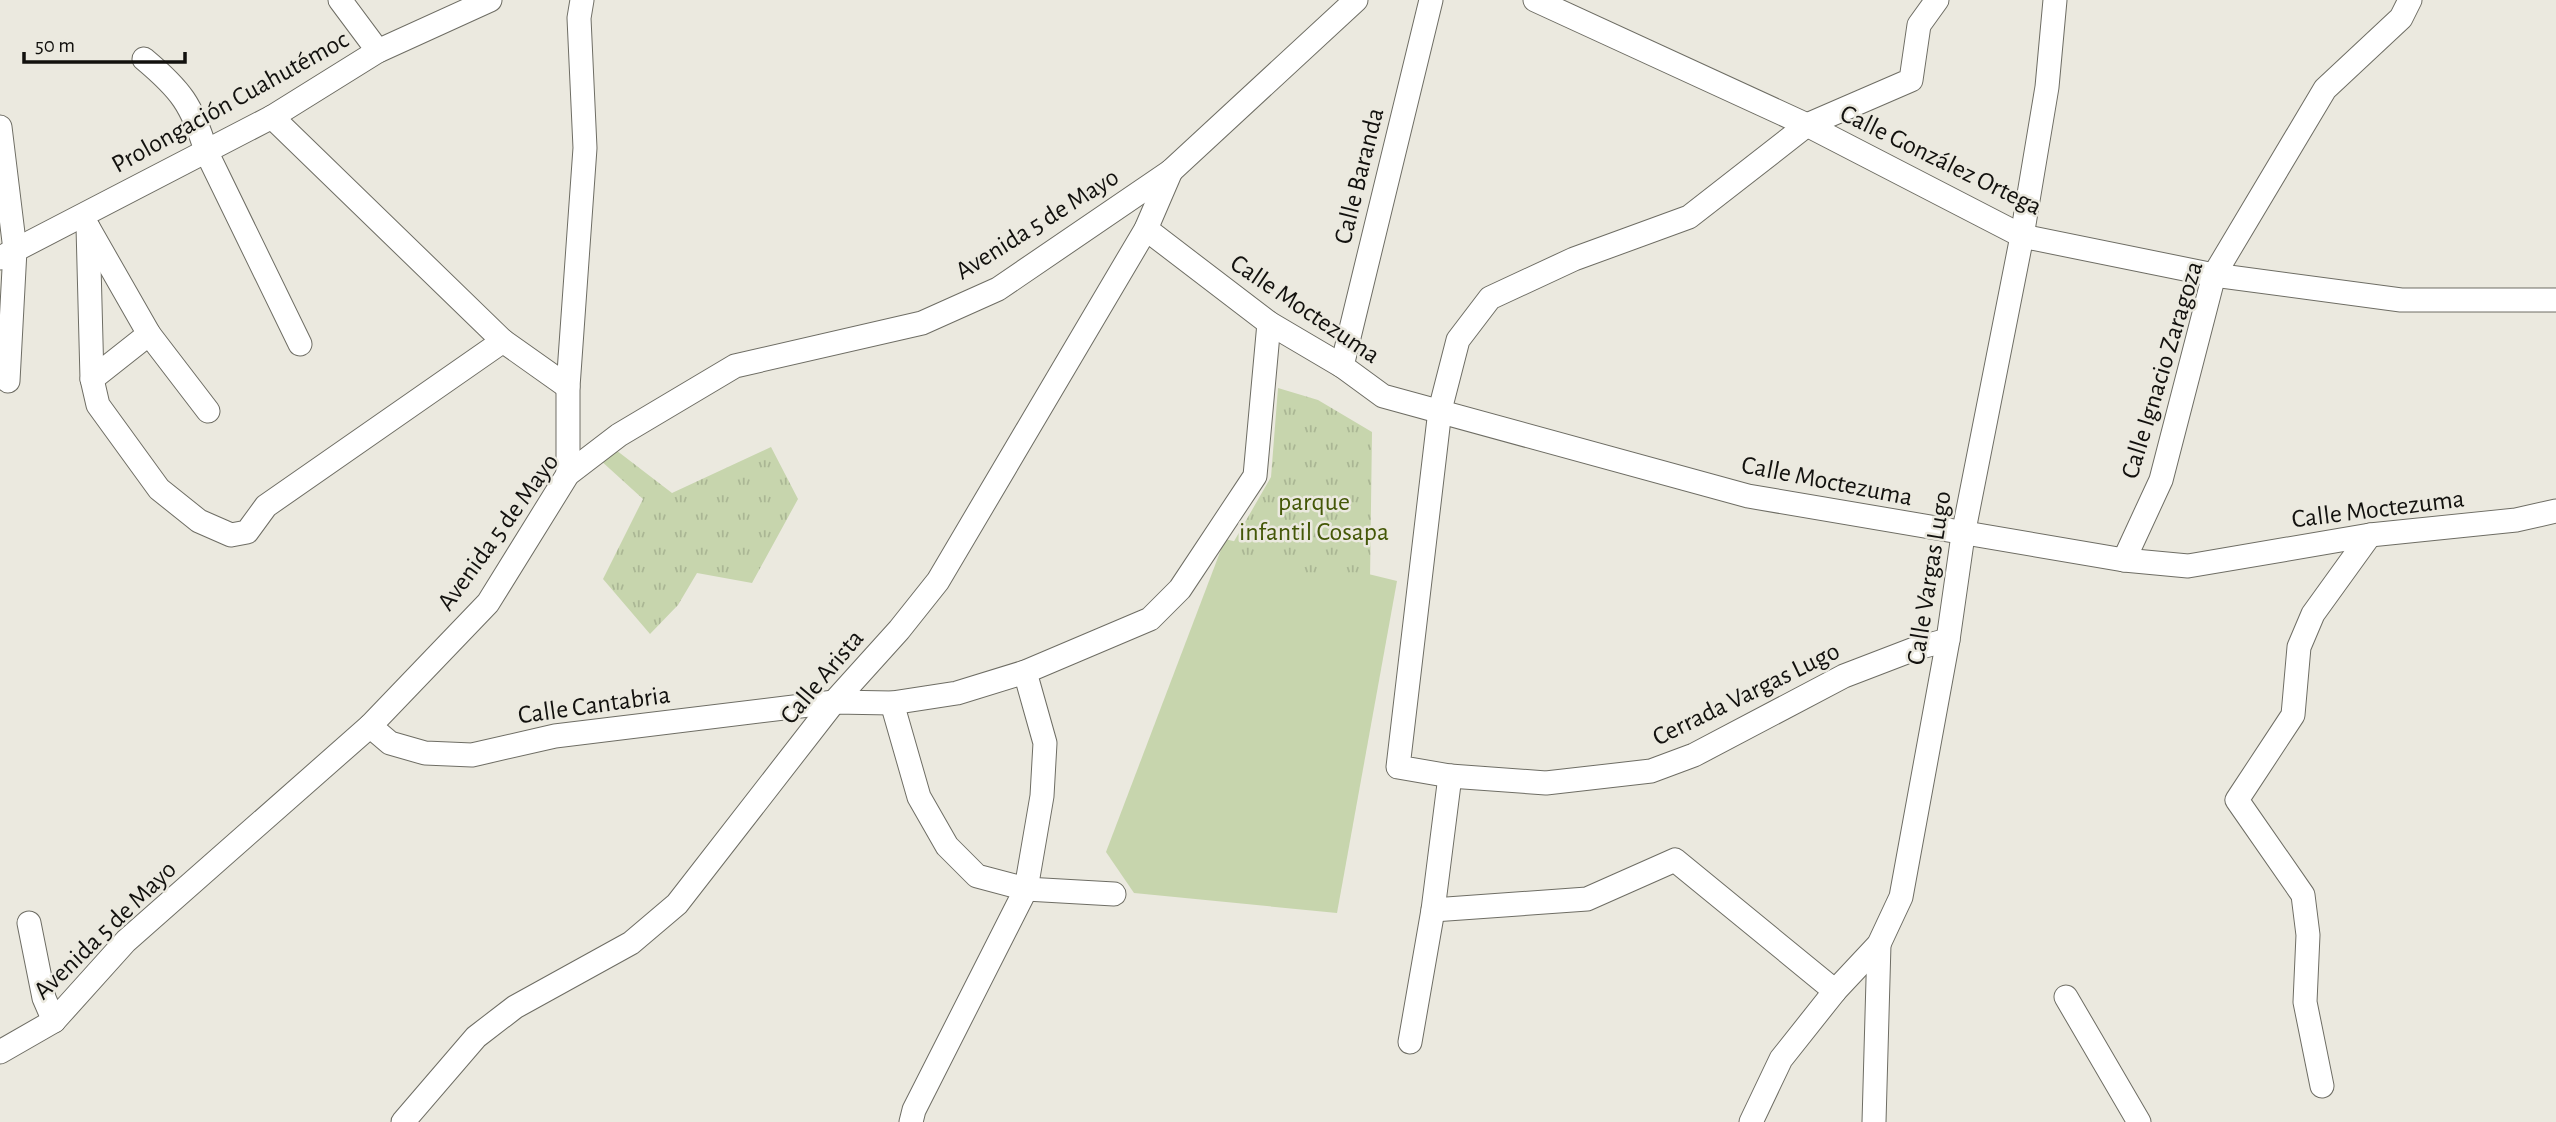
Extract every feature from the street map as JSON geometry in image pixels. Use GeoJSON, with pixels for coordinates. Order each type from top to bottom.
{"type":"FeatureCollection","features":[{"type":"Feature","properties":{"kind":"street"},"geometry":{"type":"LineString","coordinates":[[340,0],[378,51]]}},
{"type":"Feature","properties":{"kind":"street","name":"Prolongación Cuahutémoc"},"geometry":{"type":"LineString","coordinates":[[7,254],[85,222],[206,151],[272,117],[378,51],[490,0]]}},
{"type":"Feature","properties":{"kind":"street"},"geometry":{"type":"LineString","coordinates":[[568,474],[568,387],[585,148],[579,18],[582,0]]}},
{"type":"Feature","properties":{"kind":"street","name":"Avenida 5 de Mayo"},"geometry":{"type":"LineString","coordinates":[[0,1052],[54,1021],[126,942],[370,726],[488,603],[568,474],[619,435],[735,366],[922,323],[998,289],[1171,171],[1356,0]]}},
{"type":"Feature","properties":{"kind":"street","name":"Calle Baranda"},"geometry":{"type":"LineString","coordinates":[[1342,366],[1431,0]]}},
{"type":"Feature","properties":{"kind":"street","name":"Calle González Ortega"},"geometry":{"type":"LineString","coordinates":[[1535,0],[1807,125],[2022,236],[2214,275],[2401,300],[2556,300]]}},
{"type":"Feature","properties":{"kind":"street"},"geometry":{"type":"LineString","coordinates":[[1440,410],[1458,340],[1490,298],[1574,259],[1689,218],[1807,125],[1911,80],[1919,25],[1937,0]]}},
{"type":"Feature","properties":{"kind":"street","name":"Calle Vargas Lugo"},"geometry":{"type":"LineString","coordinates":[[1751,1122],[1781,1059],[1835,991],[1878,944],[1901,897],[1948,640],[1963,535],[2022,236],[2047,87],[2055,0]]}},
{"type":"Feature","properties":{"kind":"street","name":"Calle Ignacio Zaragoza"},"geometry":{"type":"LineString","coordinates":[[2124,560],[2161,480],[2214,275],[2325,89],[2401,18],[2410,0]]}},
{"type":"Feature","properties":{"kind":"street"},"geometry":{"type":"LineString","coordinates":[[144,59],[177,87],[196,120],[206,151],[300,344]]}},
{"type":"Feature","properties":{"kind":"street"},"geometry":{"type":"LineString","coordinates":[[272,117],[503,341],[568,387]]}},
{"type":"Feature","properties":{"kind":"street"},"geometry":{"type":"LineString","coordinates":[[0,127],[7,254],[8,381]]}},
{"type":"Feature","properties":{"kind":"street","name":"Calle Arista"},"geometry":{"type":"LineString","coordinates":[[403,1122],[476,1037],[515,1007],[631,943],[677,904],[834,702],[899,630],[937,581],[1146,229],[1171,171]]}},
{"type":"Feature","properties":{"kind":"street"},"geometry":{"type":"LineString","coordinates":[[85,222],[92,379],[98,405],[159,489],[199,520],[231,535],[247,532],[266,506],[503,341]]}},
{"type":"Feature","properties":{"kind":"street"},"geometry":{"type":"LineString","coordinates":[[85,222],[149,334],[208,411]]}},
{"type":"Feature","properties":{"kind":"street","name":"Calle Moctezuma"},"geometry":{"type":"LineString","coordinates":[[1146,229],[1269,323],[1342,366],[1383,396],[1748,496],[1963,535],[2124,560],[2188,566],[2370,535],[2516,520],[2556,511]]}},
{"type":"Feature","properties":{"kind":"street","name":"Calle Cantabria"},"geometry":{"type":"LineString","coordinates":[[370,726],[390,743],[425,753],[472,755],[555,736],[834,702],[892,703],[957,693],[1025,673],[1150,619],[1180,589],[1255,476],[1269,323]]}},
{"type":"Feature","properties":{"kind":"street"},"geometry":{"type":"LineString","coordinates":[[92,379],[149,334]]}},
{"type":"Feature","properties":{"kind":"street","name":"Cerrada Vargas Lugo"},"geometry":{"type":"LineString","coordinates":[[1440,410],[1398,767],[1450,776],[1546,783],[1651,771],[1694,755],[1844,676],[1917,648],[1948,640]]}},
{"type":"Feature","properties":{"kind":"street"},"geometry":{"type":"LineString","coordinates":[[2322,1086],[2305,1002],[2308,935],[2304,895],[2237,800],[2293,715],[2299,646],[2314,614],[2370,535]]}},
{"type":"Feature","properties":{"kind":"street"},"geometry":{"type":"LineString","coordinates":[[911,1122],[914,1110],[1026,889],[1042,796],[1045,743],[1025,673]]}},
{"type":"Feature","properties":{"kind":"street"},"geometry":{"type":"LineString","coordinates":[[892,703],[919,797],[947,846],[977,876],[1026,889],[1114,894]]}},
{"type":"Feature","properties":{"kind":"street"},"geometry":{"type":"LineString","coordinates":[[1410,1042],[1433,910],[1450,776]]}},
{"type":"Feature","properties":{"kind":"street"},"geometry":{"type":"LineString","coordinates":[[1433,910],[1587,899],[1675,860],[1835,991]]}},
{"type":"Feature","properties":{"kind":"street"},"geometry":{"type":"LineString","coordinates":[[29,923],[44,998],[54,1021]]}},
{"type":"Feature","properties":{"kind":"street"},"geometry":{"type":"LineString","coordinates":[[1874,1122],[1878,944]]}},
{"type":"Feature","properties":{"kind":"street"},"geometry":{"type":"LineString","coordinates":[[2066,997],[2138,1122]]}},
{"type":"Feature","properties":{"kind":"green space","name":"parque infantil Cosapa"},"geometry":{"type":"Polygon","coordinates":[[[1278,388],[1318,400],[1372,432],[1370,581],[1297,572],[1229,550],[1271,477],[1278,388]]]}},
{"type":"Feature","properties":{"kind":"green space"},"geometry":{"type":"Polygon","coordinates":[[[612,447],[672,493],[771,447],[798,499],[752,583],[697,573],[678,605],[650,634],[603,579],[643,499],[599,459],[612,447]]]}},
{"type":"Feature","properties":{"kind":"green space"},"geometry":{"type":"Polygon","coordinates":[[[1225,539],[1397,581],[1337,913],[1134,893],[1106,852],[1225,539]]]}}]}
